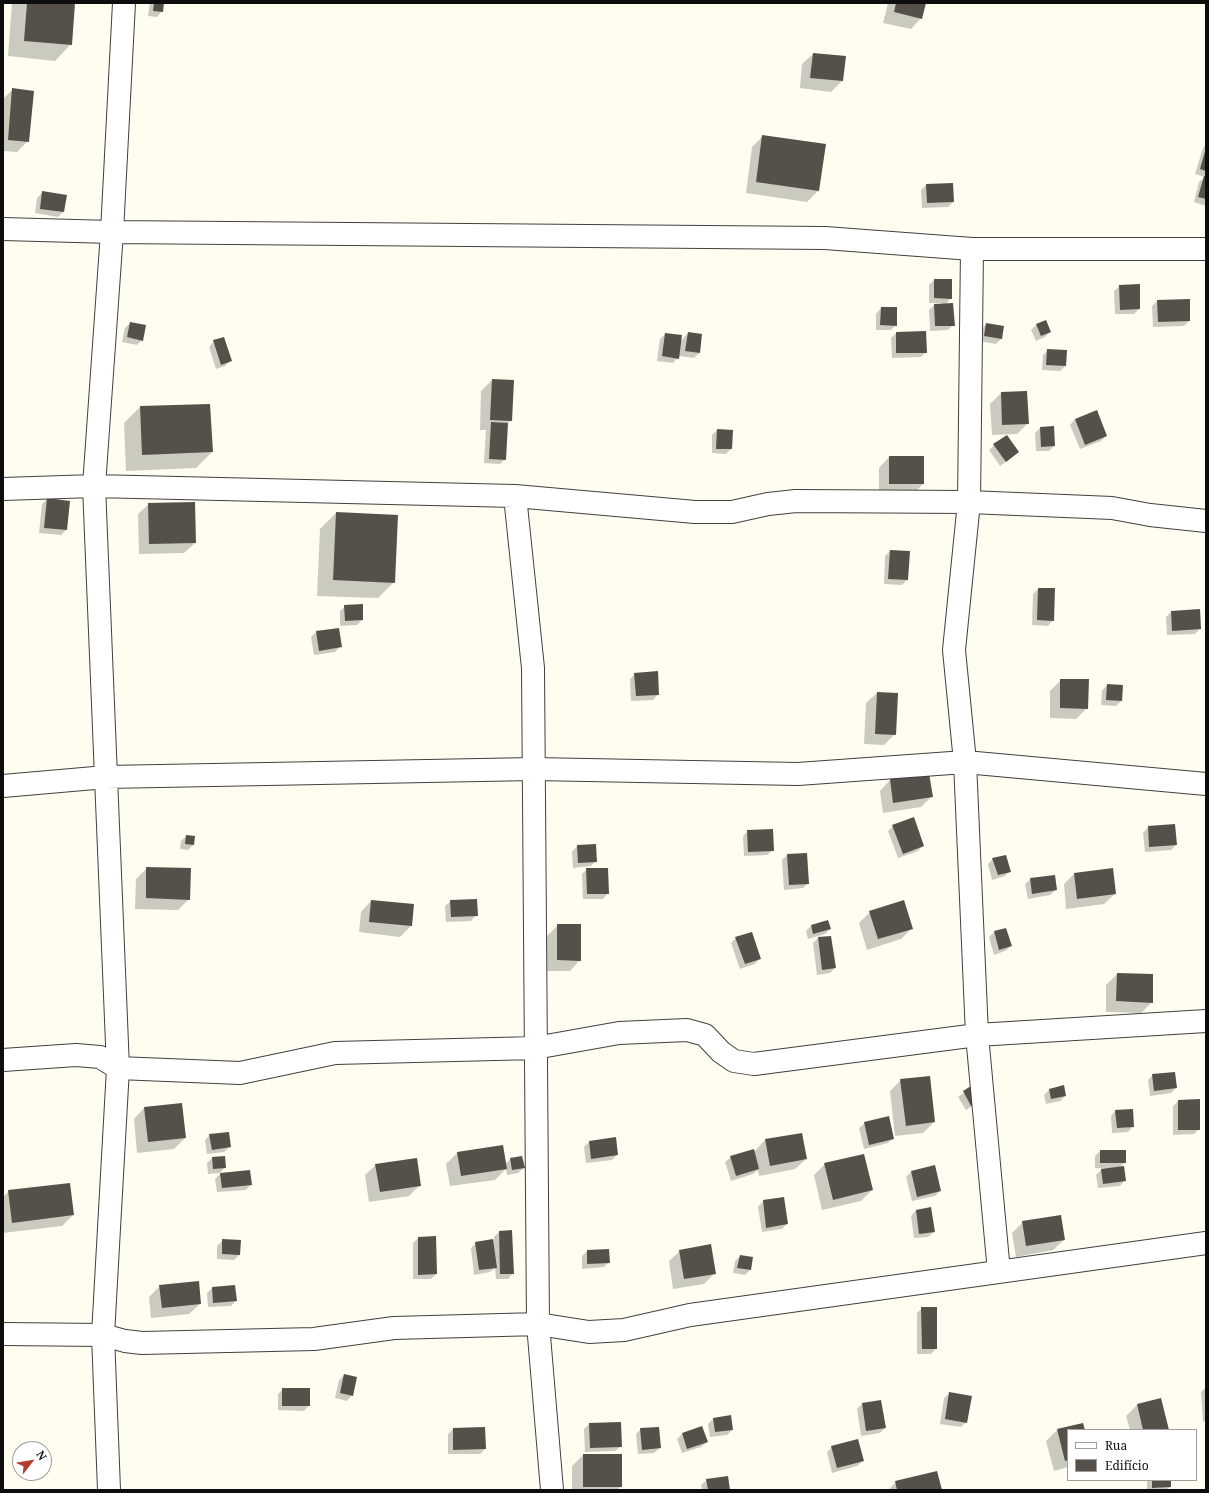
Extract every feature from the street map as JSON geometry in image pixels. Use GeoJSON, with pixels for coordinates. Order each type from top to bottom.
{"type":"FeatureCollection","features":[{"type":"Feature","properties":{"kind":"street"},"geometry":{"type":"LineString","coordinates":[[109,1490],[103,1334],[118,1068],[94,486],[112,232],[124,3]]}},
{"type":"Feature","properties":{"kind":"street"},"geometry":{"type":"LineString","coordinates":[[3,229],[112,232],[825,238],[972,249],[1206,249]]}},
{"type":"Feature","properties":{"kind":"street"},"geometry":{"type":"LineString","coordinates":[[972,249],[969,502],[954,650],[965,762],[977,1035],[1000,1272]]}},
{"type":"Feature","properties":{"kind":"street"},"geometry":{"type":"LineString","coordinates":[[3,489],[94,486],[515,496],[695,512],[732,512],[768,504],[796,500],[969,502],[1112,508],[1150,515],[1206,521]]}},
{"type":"Feature","properties":{"kind":"street"},"geometry":{"type":"LineString","coordinates":[[515,496],[533,668],[538,1324],[552,1490]]}},
{"type":"Feature","properties":{"kind":"street"},"geometry":{"type":"LineString","coordinates":[[3,786],[106,777],[534,769],[798,774],[965,762],[1206,784]]}},
{"type":"Feature","properties":{"kind":"street"},"geometry":{"type":"LineString","coordinates":[[3,1060],[76,1054],[100,1056],[118,1068],[240,1073],[335,1052],[535,1048],[619,1033],[687,1030],[705,1035],[721,1052],[734,1061],[754,1064],[977,1035],[1206,1021]]}},
{"type":"Feature","properties":{"kind":"street"},"geometry":{"type":"LineString","coordinates":[[3,1334],[103,1334],[125,1341],[142,1343],[314,1339],[394,1328],[538,1324],[589,1332],[624,1330],[690,1316],[1206,1243]]}},
{"type":"Feature","properties":{"kind":"building"},"geometry":{"type":"Polygon","coordinates":[[[27,3],[75,3],[72,45],[24,41],[27,3]]]}},
{"type":"Feature","properties":{"kind":"building"},"geometry":{"type":"Polygon","coordinates":[[[154,3],[164,3],[163,12],[153,11],[154,3]]]}},
{"type":"Feature","properties":{"kind":"building"},"geometry":{"type":"Polygon","coordinates":[[[896,3],[926,3],[922,19],[894,12],[896,3]]]}},
{"type":"Feature","properties":{"kind":"building"},"geometry":{"type":"Polygon","coordinates":[[[813,53],[846,56],[843,81],[810,78],[813,53]]]}},
{"type":"Feature","properties":{"kind":"building"},"geometry":{"type":"Polygon","coordinates":[[[12,88],[34,91],[29,142],[8,140],[12,88]]]}},
{"type":"Feature","properties":{"kind":"building"},"geometry":{"type":"Polygon","coordinates":[[[762,135],[826,144],[819,191],[756,182],[762,135]]]}},
{"type":"Feature","properties":{"kind":"building"},"geometry":{"type":"Polygon","coordinates":[[[1206,148],[1206,171],[1200,169],[1206,148]]]}},
{"type":"Feature","properties":{"kind":"building"},"geometry":{"type":"Polygon","coordinates":[[[1204,176],[1206,176],[1206,199],[1198,197],[1204,176]]]}},
{"type":"Feature","properties":{"kind":"building"},"geometry":{"type":"Polygon","coordinates":[[[953,183],[954,202],[927,203],[926,184],[953,183]]]}},
{"type":"Feature","properties":{"kind":"building"},"geometry":{"type":"Polygon","coordinates":[[[42,191],[67,195],[64,212],[40,209],[42,191]]]}},
{"type":"Feature","properties":{"kind":"building"},"geometry":{"type":"Polygon","coordinates":[[[934,279],[952,279],[952,299],[934,298],[934,279]]]}},
{"type":"Feature","properties":{"kind":"building"},"geometry":{"type":"Polygon","coordinates":[[[1140,284],[1140,309],[1120,310],[1119,285],[1140,284]]]}},
{"type":"Feature","properties":{"kind":"building"},"geometry":{"type":"Polygon","coordinates":[[[1190,299],[1190,321],[1158,322],[1157,300],[1190,299]]]}},
{"type":"Feature","properties":{"kind":"building"},"geometry":{"type":"Polygon","coordinates":[[[953,303],[955,326],[935,326],[934,304],[953,303]]]}},
{"type":"Feature","properties":{"kind":"building"},"geometry":{"type":"Polygon","coordinates":[[[881,307],[897,307],[897,326],[880,325],[881,307]]]}},
{"type":"Feature","properties":{"kind":"building"},"geometry":{"type":"Polygon","coordinates":[[[1046,320],[1051,332],[1041,336],[1036,324],[1046,320]]]}},
{"type":"Feature","properties":{"kind":"building"},"geometry":{"type":"Polygon","coordinates":[[[130,322],[146,325],[143,341],[127,337],[130,322]]]}},
{"type":"Feature","properties":{"kind":"building"},"geometry":{"type":"Polygon","coordinates":[[[986,323],[1004,326],[1002,339],[984,336],[986,323]]]}},
{"type":"Feature","properties":{"kind":"building"},"geometry":{"type":"Polygon","coordinates":[[[926,331],[927,353],[896,353],[896,332],[926,331]]]}},
{"type":"Feature","properties":{"kind":"building"},"geometry":{"type":"Polygon","coordinates":[[[688,332],[702,334],[700,353],[685,351],[688,332]]]}},
{"type":"Feature","properties":{"kind":"building"},"geometry":{"type":"Polygon","coordinates":[[[665,333],[682,335],[679,359],[662,356],[665,333]]]}},
{"type":"Feature","properties":{"kind":"building"},"geometry":{"type":"Polygon","coordinates":[[[224,337],[232,361],[221,365],[213,340],[224,337]]]}},
{"type":"Feature","properties":{"kind":"building"},"geometry":{"type":"Polygon","coordinates":[[[1047,349],[1067,350],[1066,366],[1046,365],[1047,349]]]}},
{"type":"Feature","properties":{"kind":"building"},"geometry":{"type":"Polygon","coordinates":[[[492,379],[514,380],[512,421],[490,420],[492,379]]]}},
{"type":"Feature","properties":{"kind":"building"},"geometry":{"type":"Polygon","coordinates":[[[1027,391],[1029,424],[1002,425],[1001,392],[1027,391]]]}},
{"type":"Feature","properties":{"kind":"building"},"geometry":{"type":"Polygon","coordinates":[[[210,404],[213,452],[142,455],[140,406],[210,404]]]}},
{"type":"Feature","properties":{"kind":"building"},"geometry":{"type":"Polygon","coordinates":[[[1097,410],[1107,436],[1085,445],[1075,419],[1097,410]]]}},
{"type":"Feature","properties":{"kind":"building"},"geometry":{"type":"Polygon","coordinates":[[[491,422],[508,423],[506,460],[489,459],[491,422]]]}},
{"type":"Feature","properties":{"kind":"building"},"geometry":{"type":"Polygon","coordinates":[[[1054,426],[1055,446],[1041,447],[1040,427],[1054,426]]]}},
{"type":"Feature","properties":{"kind":"building"},"geometry":{"type":"Polygon","coordinates":[[[717,429],[733,430],[732,449],[716,449],[717,429]]]}},
{"type":"Feature","properties":{"kind":"building"},"geometry":{"type":"Polygon","coordinates":[[[1007,435],[1019,452],[1006,462],[993,444],[1007,435]]]}},
{"type":"Feature","properties":{"kind":"building"},"geometry":{"type":"Polygon","coordinates":[[[889,456],[924,456],[924,484],[889,484],[889,456]]]}},
{"type":"Feature","properties":{"kind":"building"},"geometry":{"type":"Polygon","coordinates":[[[47,498],[70,501],[67,530],[44,528],[47,498]]]}},
{"type":"Feature","properties":{"kind":"building"},"geometry":{"type":"Polygon","coordinates":[[[195,502],[196,543],[149,544],[148,503],[195,502]]]}},
{"type":"Feature","properties":{"kind":"building"},"geometry":{"type":"Polygon","coordinates":[[[336,512],[398,515],[395,583],[333,580],[336,512]]]}},
{"type":"Feature","properties":{"kind":"building"},"geometry":{"type":"Polygon","coordinates":[[[890,550],[910,551],[908,580],[888,579],[890,550]]]}},
{"type":"Feature","properties":{"kind":"building"},"geometry":{"type":"Polygon","coordinates":[[[1038,588],[1055,588],[1054,621],[1037,620],[1038,588]]]}},
{"type":"Feature","properties":{"kind":"building"},"geometry":{"type":"Polygon","coordinates":[[[363,604],[363,620],[345,621],[344,605],[363,604]]]}},
{"type":"Feature","properties":{"kind":"building"},"geometry":{"type":"Polygon","coordinates":[[[1200,609],[1201,629],[1172,631],[1171,611],[1200,609]]]}},
{"type":"Feature","properties":{"kind":"building"},"geometry":{"type":"Polygon","coordinates":[[[339,628],[342,647],[319,651],[316,631],[339,628]]]}},
{"type":"Feature","properties":{"kind":"building"},"geometry":{"type":"Polygon","coordinates":[[[658,671],[659,695],[636,696],[634,673],[658,671]]]}},
{"type":"Feature","properties":{"kind":"building"},"geometry":{"type":"Polygon","coordinates":[[[1060,679],[1089,679],[1088,709],[1060,708],[1060,679]]]}},
{"type":"Feature","properties":{"kind":"building"},"geometry":{"type":"Polygon","coordinates":[[[1107,684],[1123,685],[1122,701],[1106,700],[1107,684]]]}},
{"type":"Feature","properties":{"kind":"building"},"geometry":{"type":"Polygon","coordinates":[[[877,692],[898,693],[896,735],[875,734],[877,692]]]}},
{"type":"Feature","properties":{"kind":"building"},"geometry":{"type":"Polygon","coordinates":[[[929,773],[933,797],[893,803],[890,779],[929,773]]]}},
{"type":"Feature","properties":{"kind":"building"},"geometry":{"type":"Polygon","coordinates":[[[914,817],[924,846],[903,854],[892,825],[914,817]]]}},
{"type":"Feature","properties":{"kind":"building"},"geometry":{"type":"Polygon","coordinates":[[[1175,824],[1177,845],[1149,847],[1148,826],[1175,824]]]}},
{"type":"Feature","properties":{"kind":"building"},"geometry":{"type":"Polygon","coordinates":[[[773,829],[774,851],[748,852],[747,830],[773,829]]]}},
{"type":"Feature","properties":{"kind":"building"},"geometry":{"type":"Polygon","coordinates":[[[186,835],[195,836],[194,845],[185,844],[186,835]]]}},
{"type":"Feature","properties":{"kind":"building"},"geometry":{"type":"Polygon","coordinates":[[[596,844],[597,862],[578,863],[577,845],[596,844]]]}},
{"type":"Feature","properties":{"kind":"building"},"geometry":{"type":"Polygon","coordinates":[[[807,853],[809,884],[789,885],[787,854],[807,853]]]}},
{"type":"Feature","properties":{"kind":"building"},"geometry":{"type":"Polygon","coordinates":[[[1006,855],[1011,872],[998,875],[992,858],[1006,855]]]}},
{"type":"Feature","properties":{"kind":"building"},"geometry":{"type":"Polygon","coordinates":[[[146,867],[191,868],[190,900],[146,898],[146,867]]]}},
{"type":"Feature","properties":{"kind":"building"},"geometry":{"type":"Polygon","coordinates":[[[586,868],[608,868],[609,894],[587,894],[586,868]]]}},
{"type":"Feature","properties":{"kind":"building"},"geometry":{"type":"Polygon","coordinates":[[[1113,868],[1116,894],[1077,899],[1074,873],[1113,868]]]}},
{"type":"Feature","properties":{"kind":"building"},"geometry":{"type":"Polygon","coordinates":[[[1055,875],[1057,890],[1032,894],[1030,878],[1055,875]]]}},
{"type":"Feature","properties":{"kind":"building"},"geometry":{"type":"Polygon","coordinates":[[[477,899],[478,916],[451,917],[450,900],[477,899]]]}},
{"type":"Feature","properties":{"kind":"building"},"geometry":{"type":"Polygon","coordinates":[[[371,900],[414,904],[412,926],[369,922],[371,900]]]}},
{"type":"Feature","properties":{"kind":"building"},"geometry":{"type":"Polygon","coordinates":[[[904,900],[913,929],[878,939],[869,911],[904,900]]]}},
{"type":"Feature","properties":{"kind":"building"},"geometry":{"type":"Polygon","coordinates":[[[828,920],[831,929],[813,934],[811,925],[828,920]]]}},
{"type":"Feature","properties":{"kind":"building"},"geometry":{"type":"Polygon","coordinates":[[[557,924],[581,924],[581,961],[557,960],[557,924]]]}},
{"type":"Feature","properties":{"kind":"building"},"geometry":{"type":"Polygon","coordinates":[[[1006,928],[1012,946],[999,950],[994,931],[1006,928]]]}},
{"type":"Feature","properties":{"kind":"building"},"geometry":{"type":"Polygon","coordinates":[[[752,932],[761,959],[745,964],[735,937],[752,932]]]}},
{"type":"Feature","properties":{"kind":"building"},"geometry":{"type":"Polygon","coordinates":[[[831,936],[836,968],[822,970],[818,937],[831,936]]]}},
{"type":"Feature","properties":{"kind":"building"},"geometry":{"type":"Polygon","coordinates":[[[1117,973],[1153,974],[1153,1003],[1116,1001],[1117,973]]]}},
{"type":"Feature","properties":{"kind":"building"},"geometry":{"type":"Polygon","coordinates":[[[1175,1072],[1177,1088],[1154,1091],[1152,1074],[1175,1072]]]}},
{"type":"Feature","properties":{"kind":"building"},"geometry":{"type":"Polygon","coordinates":[[[930,1076],[935,1122],[906,1126],[900,1079],[930,1076]]]}},
{"type":"Feature","properties":{"kind":"building"},"geometry":{"type":"Polygon","coordinates":[[[1064,1085],[1066,1096],[1051,1099],[1049,1089],[1064,1085]]]}},
{"type":"Feature","properties":{"kind":"building"},"geometry":{"type":"Polygon","coordinates":[[[971,1086],[980,1100],[971,1106],[963,1091],[971,1086]]]}},
{"type":"Feature","properties":{"kind":"building"},"geometry":{"type":"Polygon","coordinates":[[[1200,1099],[1200,1130],[1178,1130],[1178,1100],[1200,1099]]]}},
{"type":"Feature","properties":{"kind":"building"},"geometry":{"type":"Polygon","coordinates":[[[182,1103],[186,1138],[148,1142],[144,1107],[182,1103]]]}},
{"type":"Feature","properties":{"kind":"building"},"geometry":{"type":"Polygon","coordinates":[[[1133,1109],[1134,1127],[1117,1128],[1115,1110],[1133,1109]]]}},
{"type":"Feature","properties":{"kind":"building"},"geometry":{"type":"Polygon","coordinates":[[[889,1116],[894,1139],[869,1145],[864,1122],[889,1116]]]}},
{"type":"Feature","properties":{"kind":"building"},"geometry":{"type":"Polygon","coordinates":[[[229,1132],[231,1147],[212,1150],[209,1134],[229,1132]]]}},
{"type":"Feature","properties":{"kind":"building"},"geometry":{"type":"Polygon","coordinates":[[[802,1133],[807,1159],[770,1166],[765,1139],[802,1133]]]}},
{"type":"Feature","properties":{"kind":"building"},"geometry":{"type":"Polygon","coordinates":[[[616,1137],[618,1155],[591,1159],[589,1141],[616,1137]]]}},
{"type":"Feature","properties":{"kind":"building"},"geometry":{"type":"Polygon","coordinates":[[[503,1145],[507,1169],[461,1176],[457,1152],[503,1145]]]}},
{"type":"Feature","properties":{"kind":"building"},"geometry":{"type":"Polygon","coordinates":[[[754,1149],[759,1169],[736,1176],[730,1156],[754,1149]]]}},
{"type":"Feature","properties":{"kind":"building"},"geometry":{"type":"Polygon","coordinates":[[[1100,1150],[1126,1150],[1126,1163],[1100,1163],[1100,1150]]]}},
{"type":"Feature","properties":{"kind":"building"},"geometry":{"type":"Polygon","coordinates":[[[864,1154],[873,1190],[833,1200],[824,1163],[864,1154]]]}},
{"type":"Feature","properties":{"kind":"building"},"geometry":{"type":"Polygon","coordinates":[[[225,1156],[226,1168],[213,1169],[212,1157],[225,1156]]]}},
{"type":"Feature","properties":{"kind":"building"},"geometry":{"type":"Polygon","coordinates":[[[522,1156],[525,1168],[512,1170],[510,1158],[522,1156]]]}},
{"type":"Feature","properties":{"kind":"building"},"geometry":{"type":"Polygon","coordinates":[[[417,1158],[421,1186],[380,1192],[375,1164],[417,1158]]]}},
{"type":"Feature","properties":{"kind":"building"},"geometry":{"type":"Polygon","coordinates":[[[935,1165],[941,1191],[917,1197],[911,1171],[935,1165]]]}},
{"type":"Feature","properties":{"kind":"building"},"geometry":{"type":"Polygon","coordinates":[[[1124,1166],[1126,1181],[1103,1184],[1101,1169],[1124,1166]]]}},
{"type":"Feature","properties":{"kind":"building"},"geometry":{"type":"Polygon","coordinates":[[[250,1170],[252,1185],[222,1188],[220,1173],[250,1170]]]}},
{"type":"Feature","properties":{"kind":"building"},"geometry":{"type":"Polygon","coordinates":[[[70,1183],[74,1215],[12,1223],[8,1190],[70,1183]]]}},
{"type":"Feature","properties":{"kind":"building"},"geometry":{"type":"Polygon","coordinates":[[[784,1197],[788,1224],[766,1228],[763,1200],[784,1197]]]}},
{"type":"Feature","properties":{"kind":"building"},"geometry":{"type":"Polygon","coordinates":[[[931,1207],[935,1232],[919,1234],[916,1210],[931,1207]]]}},
{"type":"Feature","properties":{"kind":"building"},"geometry":{"type":"Polygon","coordinates":[[[1061,1215],[1065,1240],[1026,1246],[1022,1221],[1061,1215]]]}},
{"type":"Feature","properties":{"kind":"building"},"geometry":{"type":"Polygon","coordinates":[[[512,1230],[514,1274],[500,1274],[499,1231],[512,1230]]]}},
{"type":"Feature","properties":{"kind":"building"},"geometry":{"type":"Polygon","coordinates":[[[436,1236],[437,1274],[418,1275],[418,1237],[436,1236]]]}},
{"type":"Feature","properties":{"kind":"building"},"geometry":{"type":"Polygon","coordinates":[[[222,1239],[241,1240],[240,1255],[222,1254],[222,1239]]]}},
{"type":"Feature","properties":{"kind":"building"},"geometry":{"type":"Polygon","coordinates":[[[493,1239],[497,1268],[479,1270],[475,1242],[493,1239]]]}},
{"type":"Feature","properties":{"kind":"building"},"geometry":{"type":"Polygon","coordinates":[[[711,1244],[716,1274],[684,1279],[679,1250],[711,1244]]]}},
{"type":"Feature","properties":{"kind":"building"},"geometry":{"type":"Polygon","coordinates":[[[609,1249],[610,1263],[587,1264],[587,1250],[609,1249]]]}},
{"type":"Feature","properties":{"kind":"building"},"geometry":{"type":"Polygon","coordinates":[[[740,1255],[753,1257],[751,1270],[737,1268],[740,1255]]]}},
{"type":"Feature","properties":{"kind":"building"},"geometry":{"type":"Polygon","coordinates":[[[199,1281],[201,1304],[162,1308],[159,1285],[199,1281]]]}},
{"type":"Feature","properties":{"kind":"building"},"geometry":{"type":"Polygon","coordinates":[[[235,1285],[237,1301],[213,1303],[212,1287],[235,1285]]]}},
{"type":"Feature","properties":{"kind":"building"},"geometry":{"type":"Polygon","coordinates":[[[921,1307],[937,1307],[937,1349],[922,1349],[921,1307]]]}},
{"type":"Feature","properties":{"kind":"building"},"geometry":{"type":"Polygon","coordinates":[[[344,1374],[357,1377],[353,1396],[340,1393],[344,1374]]]}},
{"type":"Feature","properties":{"kind":"building"},"geometry":{"type":"Polygon","coordinates":[[[282,1388],[310,1388],[310,1406],[282,1406],[282,1388]]]}},
{"type":"Feature","properties":{"kind":"building"},"geometry":{"type":"Polygon","coordinates":[[[949,1392],[972,1396],[967,1423],[945,1419],[949,1392]]]}},
{"type":"Feature","properties":{"kind":"building"},"geometry":{"type":"Polygon","coordinates":[[[1161,1398],[1169,1429],[1143,1429],[1137,1404],[1161,1398]]]}},
{"type":"Feature","properties":{"kind":"building"},"geometry":{"type":"Polygon","coordinates":[[[881,1400],[886,1428],[866,1431],[862,1403],[881,1400]]]}},
{"type":"Feature","properties":{"kind":"building"},"geometry":{"type":"Polygon","coordinates":[[[731,1415],[733,1430],[715,1432],[713,1418],[731,1415]]]}},
{"type":"Feature","properties":{"kind":"building"},"geometry":{"type":"Polygon","coordinates":[[[621,1422],[622,1447],[590,1448],[589,1423],[621,1422]]]}},
{"type":"Feature","properties":{"kind":"building"},"geometry":{"type":"Polygon","coordinates":[[[1083,1423],[1085,1429],[1067,1429],[1067,1460],[1065,1461],[1057,1429],[1083,1423]]]}},
{"type":"Feature","properties":{"kind":"building"},"geometry":{"type":"Polygon","coordinates":[[[702,1426],[708,1442],[687,1449],[682,1433],[702,1426]]]}},
{"type":"Feature","properties":{"kind":"building"},"geometry":{"type":"Polygon","coordinates":[[[485,1427],[486,1449],[453,1450],[453,1428],[485,1427]]]}},
{"type":"Feature","properties":{"kind":"building"},"geometry":{"type":"Polygon","coordinates":[[[659,1427],[661,1448],[642,1450],[640,1428],[659,1427]]]}},
{"type":"Feature","properties":{"kind":"building"},"geometry":{"type":"Polygon","coordinates":[[[858,1439],[864,1461],[837,1468],[831,1446],[858,1439]]]}},
{"type":"Feature","properties":{"kind":"building"},"geometry":{"type":"Polygon","coordinates":[[[583,1454],[622,1454],[622,1487],[583,1487],[583,1454]]]}},
{"type":"Feature","properties":{"kind":"building"},"geometry":{"type":"Polygon","coordinates":[[[937,1471],[942,1490],[897,1490],[895,1481],[937,1471]]]}},
{"type":"Feature","properties":{"kind":"building"},"geometry":{"type":"Polygon","coordinates":[[[728,1476],[730,1490],[708,1490],[706,1479],[728,1476]]]}},
{"type":"Feature","properties":{"kind":"building"},"geometry":{"type":"Polygon","coordinates":[[[1152,1481],[1171,1481],[1171,1487],[1152,1488],[1152,1481]]]}}]}
